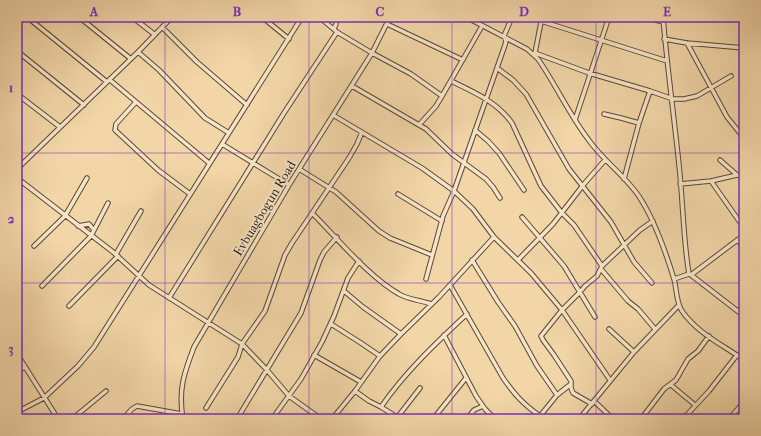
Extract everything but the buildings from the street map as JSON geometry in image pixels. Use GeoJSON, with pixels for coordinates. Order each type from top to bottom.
{"type":"FeatureCollection","features":[{"type":"Feature","properties":{"kind":"street"},"geometry":{"type":"LineString","coordinates":[[27,17],[136,102],[209,163]]}},
{"type":"Feature","properties":{"kind":"street"},"geometry":{"type":"LineString","coordinates":[[79,17],[131,59]]}},
{"type":"Feature","properties":{"kind":"street"},"geometry":{"type":"LineString","coordinates":[[132,17],[154,34]]}},
{"type":"Feature","properties":{"kind":"street"},"geometry":{"type":"LineString","coordinates":[[17,169],[131,59],[172,17]]}},
{"type":"Feature","properties":{"kind":"street"},"geometry":{"type":"LineString","coordinates":[[262,17],[289,39]]}},
{"type":"Feature","properties":{"kind":"street"},"geometry":{"type":"LineString","coordinates":[[17,412],[44,398],[78,366],[94,347],[302,17]]}},
{"type":"Feature","properties":{"kind":"street"},"geometry":{"type":"LineString","coordinates":[[319,17],[335,30],[372,53],[411,74],[442,96]]}},
{"type":"Feature","properties":{"kind":"street"},"geometry":{"type":"LineString","coordinates":[[169,298],[335,30],[336,17]]}},
{"type":"Feature","properties":{"kind":"street","name":"Evbuagbogun Road"},"geometry":{"type":"LineString","coordinates":[[183,419],[181,392],[184,374],[194,347],[289,185],[372,53],[390,17]]}},
{"type":"Feature","properties":{"kind":"street"},"geometry":{"type":"LineString","coordinates":[[466,17],[504,36],[534,54],[589,73],[650,91],[672,100],[697,96],[731,76]]}},
{"type":"Feature","properties":{"kind":"street"},"geometry":{"type":"LineString","coordinates":[[426,279],[442,221],[497,68],[506,41],[504,36],[512,17]]}},
{"type":"Feature","properties":{"kind":"street"},"geometry":{"type":"LineString","coordinates":[[575,120],[589,73],[609,17]]}},
{"type":"Feature","properties":{"kind":"street"},"geometry":{"type":"LineString","coordinates":[[645,17],[663,22]]}},
{"type":"Feature","properties":{"kind":"street"},"geometry":{"type":"LineString","coordinates":[[662,17],[690,274],[744,316]]}},
{"type":"Feature","properties":{"kind":"street"},"geometry":{"type":"LineString","coordinates":[[667,61],[600,41],[541,19],[534,54],[588,140],[605,160],[630,183],[640,197],[653,221],[674,279],[679,305],[682,311],[691,321],[709,336],[744,360]]}},
{"type":"Feature","properties":{"kind":"street"},"geometry":{"type":"LineString","coordinates":[[387,24],[463,60]]}},
{"type":"Feature","properties":{"kind":"street"},"geometry":{"type":"LineString","coordinates":[[162,26],[197,62],[247,105]]}},
{"type":"Feature","properties":{"kind":"street"},"geometry":{"type":"LineString","coordinates":[[419,125],[442,96],[482,26]]}},
{"type":"Feature","properties":{"kind":"street"},"geometry":{"type":"LineString","coordinates":[[664,39],[687,43],[744,48]]}},
{"type":"Feature","properties":{"kind":"street"},"geometry":{"type":"LineString","coordinates":[[687,43],[727,117],[744,138]]}},
{"type":"Feature","properties":{"kind":"street"},"geometry":{"type":"LineString","coordinates":[[17,51],[84,104]]}},
{"type":"Feature","properties":{"kind":"street"},"geometry":{"type":"LineString","coordinates":[[138,52],[159,70],[205,118],[229,133]]}},
{"type":"Feature","properties":{"kind":"street"},"geometry":{"type":"LineString","coordinates":[[497,68],[526,94],[569,169],[611,222],[634,262],[652,283]]}},
{"type":"Feature","properties":{"kind":"street"},"geometry":{"type":"LineString","coordinates":[[451,81],[486,98],[508,116],[541,186],[562,213],[574,225],[602,268],[628,301],[638,309],[655,329]]}},
{"type":"Feature","properties":{"kind":"street"},"geometry":{"type":"LineString","coordinates":[[352,86],[429,131],[452,154],[486,179],[500,198]]}},
{"type":"Feature","properties":{"kind":"street"},"geometry":{"type":"LineString","coordinates":[[624,179],[650,91]]}},
{"type":"Feature","properties":{"kind":"street"},"geometry":{"type":"LineString","coordinates":[[17,94],[60,128]]}},
{"type":"Feature","properties":{"kind":"street"},"geometry":{"type":"LineString","coordinates":[[136,102],[116,124],[115,130],[158,170],[190,194]]}},
{"type":"Feature","properties":{"kind":"street"},"geometry":{"type":"LineString","coordinates":[[333,114],[422,168],[454,191],[473,209],[494,237],[531,273],[562,310],[610,380]]}},
{"type":"Feature","properties":{"kind":"street"},"geometry":{"type":"LineString","coordinates":[[604,114],[640,124]]}},
{"type":"Feature","properties":{"kind":"street"},"geometry":{"type":"LineString","coordinates":[[475,130],[499,153],[524,190]]}},
{"type":"Feature","properties":{"kind":"street"},"geometry":{"type":"LineString","coordinates":[[206,408],[238,357],[242,344],[265,311],[285,256],[292,243],[313,214],[357,144],[362,132]]}},
{"type":"Feature","properties":{"kind":"street"},"geometry":{"type":"LineString","coordinates":[[222,144],[289,185]]}},
{"type":"Feature","properties":{"kind":"street"},"geometry":{"type":"LineString","coordinates":[[518,260],[562,213],[582,186],[605,160]]}},
{"type":"Feature","properties":{"kind":"street"},"geometry":{"type":"LineString","coordinates":[[720,160],[737,175]]}},
{"type":"Feature","properties":{"kind":"street"},"geometry":{"type":"LineString","coordinates":[[299,169],[336,192],[390,238],[432,255]]}},
{"type":"Feature","properties":{"kind":"street"},"geometry":{"type":"LineString","coordinates":[[680,184],[711,181],[737,175],[744,176]]}},
{"type":"Feature","properties":{"kind":"street"},"geometry":{"type":"LineString","coordinates":[[17,178],[117,255],[149,285],[242,344],[289,396],[321,419]]}},
{"type":"Feature","properties":{"kind":"street"},"geometry":{"type":"LineString","coordinates":[[34,246],[65,216],[87,178]]}},
{"type":"Feature","properties":{"kind":"street"},"geometry":{"type":"LineString","coordinates":[[711,181],[744,228]]}},
{"type":"Feature","properties":{"kind":"street"},"geometry":{"type":"LineString","coordinates":[[398,194],[442,221]]}},
{"type":"Feature","properties":{"kind":"street"},"geometry":{"type":"LineString","coordinates":[[42,286],[91,236],[108,203]]}},
{"type":"Feature","properties":{"kind":"street"},"geometry":{"type":"LineString","coordinates":[[69,306],[117,255],[141,211]]}},
{"type":"Feature","properties":{"kind":"street"},"geometry":{"type":"LineString","coordinates":[[313,214],[359,261],[386,285],[404,297],[431,304]]}},
{"type":"Feature","properties":{"kind":"street"},"geometry":{"type":"LineString","coordinates":[[522,217],[564,266],[595,317]]}},
{"type":"Feature","properties":{"kind":"street"},"geometry":{"type":"LineString","coordinates":[[613,419],[593,402],[573,393],[568,376],[541,337],[562,310],[597,276],[602,268],[625,244],[653,221]]}},
{"type":"Feature","properties":{"kind":"street"},"geometry":{"type":"LineString","coordinates":[[78,226],[88,224],[94,230]]}},
{"type":"Feature","properties":{"kind":"street"},"geometry":{"type":"LineString","coordinates":[[674,279],[690,274],[744,235]]}},
{"type":"Feature","properties":{"kind":"street"},"geometry":{"type":"LineString","coordinates":[[237,419],[301,313],[324,252],[336,237]]}},
{"type":"Feature","properties":{"kind":"street"},"geometry":{"type":"LineString","coordinates":[[332,419],[355,391],[380,356],[450,285],[494,237]]}},
{"type":"Feature","properties":{"kind":"street"},"geometry":{"type":"LineString","coordinates":[[737,240],[744,247]]}},
{"type":"Feature","properties":{"kind":"street"},"geometry":{"type":"LineString","coordinates":[[472,260],[515,326],[557,395]]}},
{"type":"Feature","properties":{"kind":"street"},"geometry":{"type":"LineString","coordinates":[[272,419],[301,379],[331,324],[348,278],[359,261]]}},
{"type":"Feature","properties":{"kind":"street"},"geometry":{"type":"LineString","coordinates":[[450,285],[503,378],[524,404],[540,418],[557,395],[571,384]]}},
{"type":"Feature","properties":{"kind":"street"},"geometry":{"type":"LineString","coordinates":[[344,291],[363,307],[401,334]]}},
{"type":"Feature","properties":{"kind":"street"},"geometry":{"type":"LineString","coordinates":[[579,419],[634,352],[679,305]]}},
{"type":"Feature","properties":{"kind":"street"},"geometry":{"type":"LineString","coordinates":[[738,311],[744,307]]}},
{"type":"Feature","properties":{"kind":"street"},"geometry":{"type":"LineString","coordinates":[[381,407],[409,373],[444,335],[467,314]]}},
{"type":"Feature","properties":{"kind":"street"},"geometry":{"type":"LineString","coordinates":[[331,324],[380,356]]}},
{"type":"Feature","properties":{"kind":"street"},"geometry":{"type":"LineString","coordinates":[[609,329],[634,352]]}},
{"type":"Feature","properties":{"kind":"street"},"geometry":{"type":"LineString","coordinates":[[444,335],[457,357],[466,378],[483,406],[495,419]]}},
{"type":"Feature","properties":{"kind":"street"},"geometry":{"type":"LineString","coordinates":[[641,419],[664,390],[676,380],[688,358],[698,351],[709,336]]}},
{"type":"Feature","properties":{"kind":"street"},"geometry":{"type":"LineString","coordinates":[[17,354],[58,419]]}},
{"type":"Feature","properties":{"kind":"street"},"geometry":{"type":"LineString","coordinates":[[314,355],[361,382]]}},
{"type":"Feature","properties":{"kind":"street"},"geometry":{"type":"LineString","coordinates":[[683,419],[737,355]]}},
{"type":"Feature","properties":{"kind":"street"},"geometry":{"type":"LineString","coordinates":[[17,371],[25,367]]}},
{"type":"Feature","properties":{"kind":"street"},"geometry":{"type":"LineString","coordinates":[[434,419],[466,378]]}},
{"type":"Feature","properties":{"kind":"street"},"geometry":{"type":"LineString","coordinates":[[671,385],[696,405]]}},
{"type":"Feature","properties":{"kind":"street"},"geometry":{"type":"LineString","coordinates":[[355,391],[396,418],[420,388]]}},
{"type":"Feature","properties":{"kind":"street"},"geometry":{"type":"LineString","coordinates":[[72,419],[106,391]]}},
{"type":"Feature","properties":{"kind":"street"},"geometry":{"type":"LineString","coordinates":[[729,419],[744,402]]}},
{"type":"Feature","properties":{"kind":"street"},"geometry":{"type":"LineString","coordinates":[[123,419],[132,409],[137,406],[182,414]]}},
{"type":"Feature","properties":{"kind":"street"},"geometry":{"type":"LineString","coordinates":[[467,419],[474,410],[483,406]]}}]}
